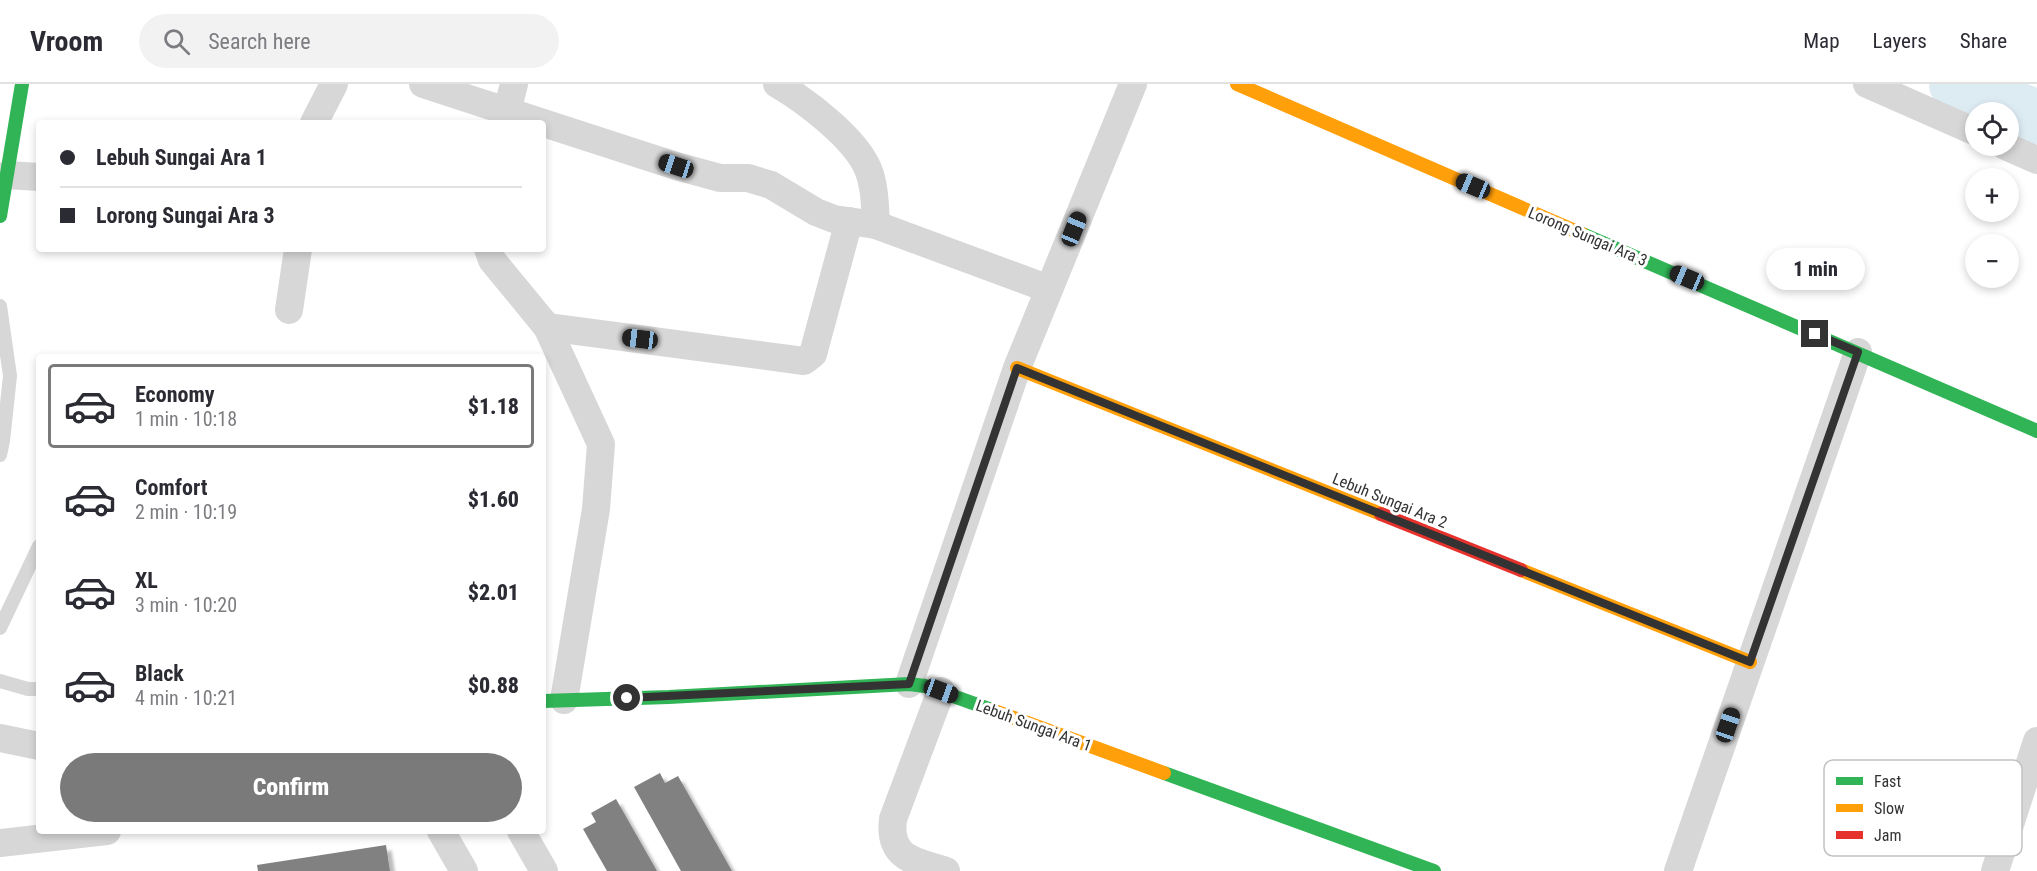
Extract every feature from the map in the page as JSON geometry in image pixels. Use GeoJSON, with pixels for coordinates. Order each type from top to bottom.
{"type":"FeatureCollection","features":[{"type":"Feature","properties":{"kind":"street"},"geometry":{"type":"LineString","coordinates":[[0,216],[22,84]]}},
{"type":"Feature","properties":{"kind":"street"},"geometry":{"type":"LineString","coordinates":[[316,120],[334,84]]}},
{"type":"Feature","properties":{"kind":"street"},"geometry":{"type":"LineString","coordinates":[[423,84],[506,117],[514,84]]}},
{"type":"Feature","properties":{"kind":"street"},"geometry":{"type":"LineString","coordinates":[[547,327],[804,361],[813,354],[862,223],[874,198],[869,171],[860,153],[844,134],[777,84]]}},
{"type":"Feature","properties":{"kind":"street"},"geometry":{"type":"LineString","coordinates":[[909,684],[1017,368],[1133,84]]}},
{"type":"Feature","properties":{"kind":"street","name":"Lorong Sungai Ara 3"},"geometry":{"type":"LineString","coordinates":[[1237,84],[2037,431]]}},
{"type":"Feature","properties":{"kind":"street"},"geometry":{"type":"LineString","coordinates":[[1867,84],[1965,127]]}},
{"type":"Feature","properties":{"kind":"street"},"geometry":{"type":"LineString","coordinates":[[546,129],[720,178],[748,178],[771,185],[816,212],[834,219],[862,223],[1049,289]]}},
{"type":"Feature","properties":{"kind":"street"},"geometry":{"type":"LineString","coordinates":[[2019,152],[2037,160]]}},
{"type":"Feature","properties":{"kind":"street"},"geometry":{"type":"LineString","coordinates":[[7,175],[36,177]]}},
{"type":"Feature","properties":{"kind":"street"},"geometry":{"type":"LineString","coordinates":[[289,310],[298,252]]}},
{"type":"Feature","properties":{"kind":"street"},"geometry":{"type":"LineString","coordinates":[[489,252],[492,260],[547,327],[601,444],[596,509],[554,700]]}},
{"type":"Feature","properties":{"kind":"street"},"geometry":{"type":"LineString","coordinates":[[1678,871],[1858,352]]}},
{"type":"Feature","properties":{"kind":"street","name":"Lebuh Sungai Ara 2"},"geometry":{"type":"LineString","coordinates":[[1017,368],[1750,662]]}},
{"type":"Feature","properties":{"kind":"street","name":"Lebuh Sungai Ara 1"},"geometry":{"type":"LineString","coordinates":[[554,700],[669,697],[909,684],[925,686],[1434,871]]}},
{"type":"Feature","properties":{"kind":"street"},"geometry":{"type":"LineString","coordinates":[[941,691],[892,819],[891,831],[899,852],[910,859],[946,871]]}},
{"type":"Feature","properties":{"kind":"street"},"geometry":{"type":"LineString","coordinates":[[0,738],[36,745]]}},
{"type":"Feature","properties":{"kind":"street"},"geometry":{"type":"LineString","coordinates":[[2022,787],[2037,741]]}},
{"type":"Feature","properties":{"kind":"street"},"geometry":{"type":"LineString","coordinates":[[0,843],[80,834]]}},
{"type":"Feature","properties":{"kind":"street"},"geometry":{"type":"LineString","coordinates":[[443,834],[464,871]]}},
{"type":"Feature","properties":{"kind":"street"},"geometry":{"type":"LineString","coordinates":[[523,834],[544,871]]}},
{"type":"Feature","properties":{"kind":"street"},"geometry":{"type":"LineString","coordinates":[[1995,871],[2000,856]]}},
{"type":"Feature","properties":{"kind":"lane"},"geometry":{"type":"LineString","coordinates":[[0,306],[10,376],[0,455]]}},
{"type":"Feature","properties":{"kind":"lane"},"geometry":{"type":"LineString","coordinates":[[0,628],[36,552]]}},
{"type":"Feature","properties":{"kind":"lane"},"geometry":{"type":"LineString","coordinates":[[0,681],[36,689]]}},
{"type":"Feature","properties":{"kind":"building"},"geometry":{"type":"Polygon","coordinates":[[[660,773],[665,783],[678,776],[732,871],[681,871],[634,787],[660,773]]]}},
{"type":"Feature","properties":{"kind":"building"},"geometry":{"type":"Polygon","coordinates":[[[616,799],[657,871],[607,871],[583,829],[596,822],[591,813],[616,799]]]}},
{"type":"Feature","properties":{"kind":"building"},"geometry":{"type":"Polygon","coordinates":[[[386,845],[390,871],[258,871],[257,865],[386,845]]]}},
{"type":"Feature","properties":{"kind":"waterway"},"geometry":{"type":"LineString","coordinates":[[1956,84],[2037,117]]}},
{"type":"Feature","properties":{"kind":"traffic: fast"},"geometry":{"type":"LineString","coordinates":[[0,216],[22,84]]}},
{"type":"Feature","properties":{"kind":"traffic: fast"},"geometry":{"type":"LineString","coordinates":[[1582,234],[2037,431]]}},
{"type":"Feature","properties":{"kind":"traffic: fast"},"geometry":{"type":"LineString","coordinates":[[546,701],[669,697],[909,684],[925,686],[992,710]]}},
{"type":"Feature","properties":{"kind":"traffic: fast"},"geometry":{"type":"LineString","coordinates":[[1164,773],[1434,871]]}},
{"type":"Feature","properties":{"kind":"traffic: slow"},"geometry":{"type":"LineString","coordinates":[[1237,84],[1582,234]]}},
{"type":"Feature","properties":{"kind":"traffic: slow"},"geometry":{"type":"LineString","coordinates":[[1017,368],[1381,514]]}},
{"type":"Feature","properties":{"kind":"traffic: slow"},"geometry":{"type":"LineString","coordinates":[[1521,570],[1750,662]]}},
{"type":"Feature","properties":{"kind":"traffic: slow"},"geometry":{"type":"LineString","coordinates":[[992,710],[1164,773]]}},
{"type":"Feature","properties":{"kind":"traffic: jam"},"geometry":{"type":"LineString","coordinates":[[1381,514],[1521,570]]}},
{"type":"Feature","properties":{"kind":"route"},"geometry":{"type":"LineString","coordinates":[[627,698],[909,684],[1017,368],[1750,662],[1858,352],[1815,334]]}}]}
